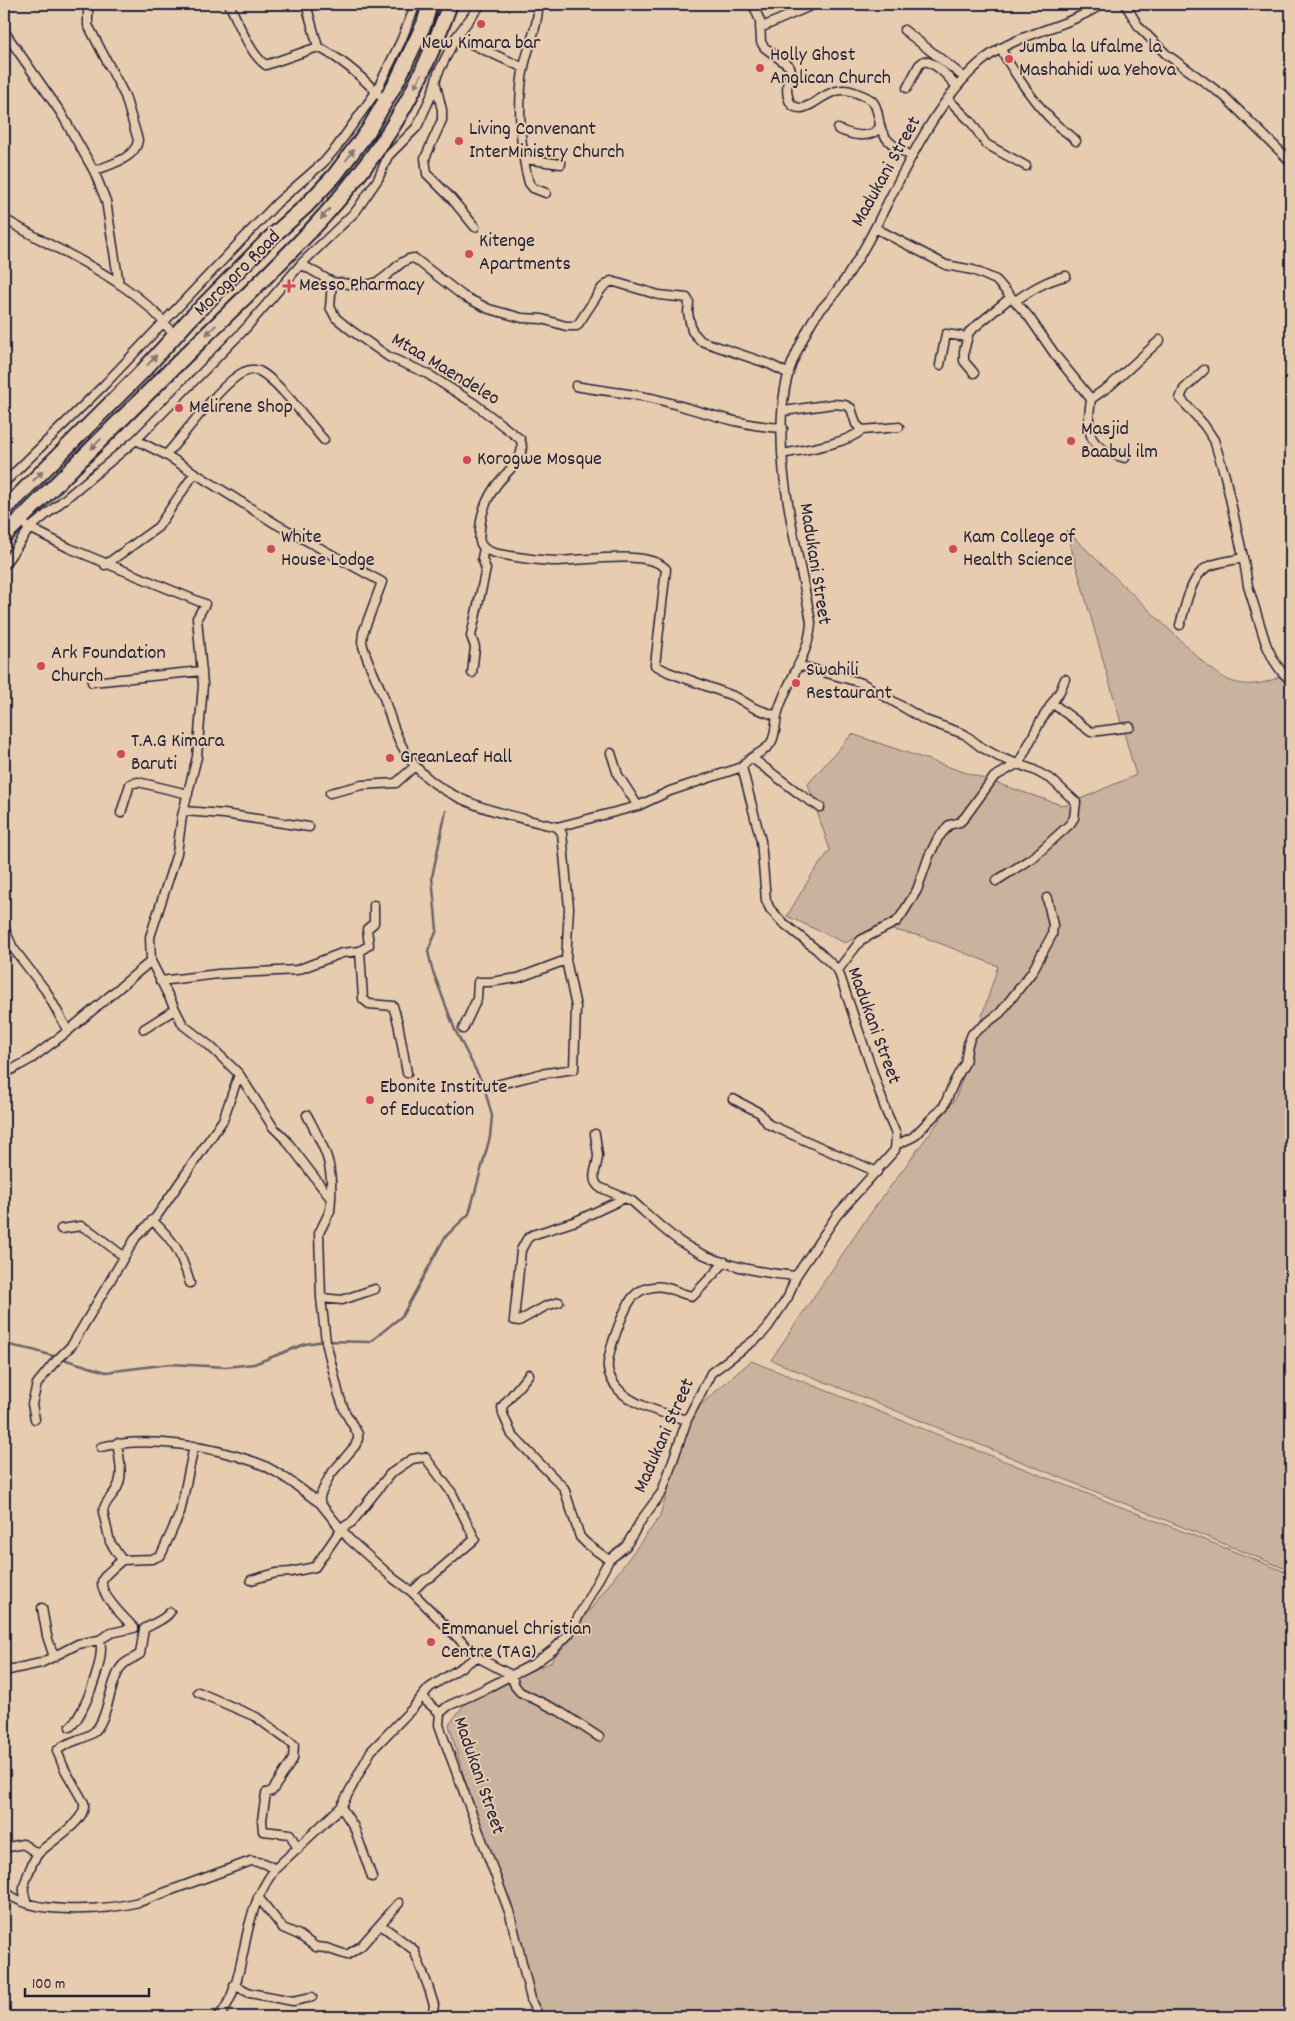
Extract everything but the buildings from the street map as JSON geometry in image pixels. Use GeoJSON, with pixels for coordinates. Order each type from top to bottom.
{"type":"FeatureCollection","features":[{"type":"Feature","properties":{"kind":"highway","name":"Morogoro Road"},"geometry":{"type":"LineString","coordinates":[[4,510],[142,372],[174,336],[267,241],[320,192],[368,131],[380,97],[410,54],[430,4]]}},
{"type":"Feature","properties":{"kind":"highway","name":"Morogoro Road"},"geometry":{"type":"LineString","coordinates":[[4,536],[26,524],[289,253],[342,194],[384,139],[403,109],[431,52],[450,4]]}},
{"type":"Feature","properties":{"kind":"street"},"geometry":{"type":"LineString","coordinates":[[88,4],[88,24],[125,96],[138,140],[136,147],[131,153],[94,171]]}},
{"type":"Feature","properties":{"kind":"street"},"geometry":{"type":"LineString","coordinates":[[229,4],[252,49],[260,61],[266,65],[318,47],[336,56],[380,97]]}},
{"type":"Feature","properties":{"kind":"street"},"geometry":{"type":"LineString","coordinates":[[306,4],[318,47]]}},
{"type":"Feature","properties":{"kind":"street"},"geometry":{"type":"LineString","coordinates":[[4,483],[104,385],[277,203],[324,162],[380,97],[416,4]]}},
{"type":"Feature","properties":{"kind":"street"},"geometry":{"type":"LineString","coordinates":[[4,565],[26,524],[136,440],[246,328],[301,264],[349,218],[370,192],[388,156],[417,127],[456,37],[481,4]]}},
{"type":"Feature","properties":{"kind":"street"},"geometry":{"type":"LineString","coordinates":[[538,4],[537,20],[524,68],[521,89],[522,133],[528,183],[533,188],[546,193]]}},
{"type":"Feature","properties":{"kind":"street"},"geometry":{"type":"LineString","coordinates":[[753,4],[760,21],[761,42],[764,48],[789,66],[791,70],[787,81],[787,89],[788,98],[795,106],[800,108],[806,107],[830,92],[844,88],[871,100],[876,106],[880,127],[889,142],[910,156]]}},
{"type":"Feature","properties":{"kind":"street"},"geometry":{"type":"LineString","coordinates":[[760,28],[815,4]]}},
{"type":"Feature","properties":{"kind":"street","name":"Madukani Street"},"geometry":{"type":"LineString","coordinates":[[539,2017],[532,2003],[510,1914],[439,1725],[440,1713],[448,1706],[535,1663],[554,1649],[569,1634],[609,1560],[626,1546],[642,1519],[659,1498],[687,1420],[711,1373],[755,1340],[768,1327],[788,1296],[796,1276],[837,1215],[877,1172],[895,1150],[896,1145],[896,1134],[886,1112],[838,970],[817,950],[782,922],[770,909],[766,900],[761,841],[742,767],[765,750],[771,744],[776,734],[777,716],[809,638],[811,622],[787,495],[782,454],[784,411],[789,374],[812,320],[836,293],[875,228],[910,156],[957,87],[984,59],[1000,48],[1083,14],[1102,4]]}},
{"type":"Feature","properties":{"kind":"street"},"geometry":{"type":"LineString","coordinates":[[1125,4],[1139,27],[1166,54],[1224,96],[1291,162]]}},
{"type":"Feature","properties":{"kind":"street"},"geometry":{"type":"LineString","coordinates":[[904,30],[966,78]]}},
{"type":"Feature","properties":{"kind":"street"},"geometry":{"type":"LineString","coordinates":[[4,31],[62,113],[94,171],[106,201],[119,284]]}},
{"type":"Feature","properties":{"kind":"street"},"geometry":{"type":"LineString","coordinates":[[456,37],[524,68]]}},
{"type":"Feature","properties":{"kind":"street"},"geometry":{"type":"LineString","coordinates":[[1000,48],[1037,104],[1058,126],[1076,140]]}},
{"type":"Feature","properties":{"kind":"street"},"geometry":{"type":"LineString","coordinates":[[907,88],[919,65],[924,61],[930,62],[957,87]]}},
{"type":"Feature","properties":{"kind":"street"},"geometry":{"type":"LineString","coordinates":[[436,83],[442,110],[442,120],[425,158],[427,174],[474,227]]}},
{"type":"Feature","properties":{"kind":"street"},"geometry":{"type":"LineString","coordinates":[[948,99],[971,122],[986,144],[1026,166]]}},
{"type":"Feature","properties":{"kind":"street"},"geometry":{"type":"LineString","coordinates":[[838,129],[850,135],[859,136],[874,133],[880,127]]}},
{"type":"Feature","properties":{"kind":"street"},"geometry":{"type":"LineString","coordinates":[[525,159],[560,164]]}},
{"type":"Feature","properties":{"kind":"street"},"geometry":{"type":"LineString","coordinates":[[4,218],[82,261],[119,284],[164,322],[174,336]]}},
{"type":"Feature","properties":{"kind":"street"},"geometry":{"type":"LineString","coordinates":[[875,228],[946,265],[974,270],[996,280],[1091,399],[1088,427],[1090,438],[1102,450],[1125,458]]}},
{"type":"Feature","properties":{"kind":"street"},"geometry":{"type":"LineString","coordinates":[[301,264],[332,282],[367,285],[386,277],[408,258],[414,258],[463,296],[490,309],[522,318],[542,319],[566,326],[577,326],[602,288],[611,281],[659,295],[686,298],[689,302],[688,312],[692,331],[701,341],[769,364],[789,374]]}},
{"type":"Feature","properties":{"kind":"street"},"geometry":{"type":"LineString","coordinates":[[974,373],[964,361],[964,351],[969,332],[1013,299],[1054,278],[1066,276]]}},
{"type":"Feature","properties":{"kind":"street","name":"Mtaa Maendeleo"},"geometry":{"type":"LineString","coordinates":[[332,282],[330,307],[336,318],[389,357],[426,373],[475,404],[516,435],[521,442],[522,451],[517,460],[496,485],[484,506],[480,533],[480,544],[484,548]]}},
{"type":"Feature","properties":{"kind":"street"},"geometry":{"type":"LineString","coordinates":[[940,365],[946,334],[967,337]]}},
{"type":"Feature","properties":{"kind":"street"},"geometry":{"type":"LineString","coordinates":[[1091,399],[1111,385],[1160,340]]}},
{"type":"Feature","properties":{"kind":"street"},"geometry":{"type":"LineString","coordinates":[[166,456],[234,378],[243,372],[252,370],[264,374],[282,391],[324,440]]}},
{"type":"Feature","properties":{"kind":"street"},"geometry":{"type":"LineString","coordinates":[[1204,370],[1184,390],[1180,398],[1204,425],[1214,440],[1225,476],[1248,586],[1266,644],[1277,665],[1291,681]]}},
{"type":"Feature","properties":{"kind":"street"},"geometry":{"type":"LineString","coordinates":[[576,386],[654,399],[737,422],[783,428]]}},
{"type":"Feature","properties":{"kind":"street"},"geometry":{"type":"LineString","coordinates":[[784,411],[834,404],[845,405],[851,408],[856,424],[862,430]]}},
{"type":"Feature","properties":{"kind":"street"},"geometry":{"type":"LineString","coordinates":[[782,454],[824,445],[856,435],[862,430],[899,427]]}},
{"type":"Feature","properties":{"kind":"street"},"geometry":{"type":"LineString","coordinates":[[136,440],[166,456],[276,524],[382,582],[364,633],[363,646],[402,747],[415,766],[430,780],[470,803],[489,810],[557,827],[638,806],[670,791],[742,767]]}},
{"type":"Feature","properties":{"kind":"street"},"geometry":{"type":"LineString","coordinates":[[105,565],[158,527],[194,474]]}},
{"type":"Feature","properties":{"kind":"street"},"geometry":{"type":"LineString","coordinates":[[26,524],[105,565],[164,586],[205,604],[197,618],[203,685],[199,740],[177,853],[150,937],[151,961],[183,1025],[210,1046],[239,1074],[273,1127],[286,1140],[331,1198]]}},
{"type":"Feature","properties":{"kind":"street"},"geometry":{"type":"LineString","coordinates":[[472,672],[475,647],[471,636],[486,568],[482,558],[484,548],[499,554],[548,561],[642,559],[663,565],[666,569],[655,665],[668,672],[736,697],[754,708],[777,716]]}},
{"type":"Feature","properties":{"kind":"street"},"geometry":{"type":"LineString","coordinates":[[1180,625],[1190,594],[1202,570],[1215,564],[1243,558]]}},
{"type":"Feature","properties":{"kind":"street"},"geometry":{"type":"LineString","coordinates":[[798,665],[862,683],[925,720],[964,734],[981,747],[999,757],[1019,763],[1052,780],[1076,802],[1076,811],[1070,824],[1021,866],[996,881]]}},
{"type":"Feature","properties":{"kind":"street"},"geometry":{"type":"LineString","coordinates":[[92,682],[202,671]]}},
{"type":"Feature","properties":{"kind":"street"},"geometry":{"type":"LineString","coordinates":[[838,970],[862,940],[896,922],[901,916],[916,890],[934,844],[949,825],[963,820],[994,777],[1019,763],[1065,679]]}},
{"type":"Feature","properties":{"kind":"street"},"geometry":{"type":"LineString","coordinates":[[1052,704],[1091,732],[1130,727]]}},
{"type":"Feature","properties":{"kind":"street"},"geometry":{"type":"LineString","coordinates":[[611,752],[618,775],[638,806]]}},
{"type":"Feature","properties":{"kind":"street"},"geometry":{"type":"LineString","coordinates":[[752,758],[820,807]]}},
{"type":"Feature","properties":{"kind":"street"},"geometry":{"type":"LineString","coordinates":[[330,793],[362,785],[396,783],[415,766]]}},
{"type":"Feature","properties":{"kind":"street"},"geometry":{"type":"LineString","coordinates":[[121,813],[130,784],[138,782],[188,794]]}},
{"type":"Feature","properties":{"kind":"street"},"geometry":{"type":"LineString","coordinates":[[184,811],[224,814],[309,827]]}},
{"type":"Feature","properties":{"kind":"street"},"geometry":{"type":"LineString","coordinates":[[492,1086],[540,1074],[574,1069],[576,1007],[566,960],[569,908],[567,871],[562,834],[557,827]]}},
{"type":"Feature","properties":{"kind":"street"},"geometry":{"type":"LineString","coordinates":[[896,1145],[912,1137],[944,1106],[955,1080],[965,1064],[968,1044],[972,1034],[1000,1013],[1032,972],[1052,935],[1053,925],[1047,898]]}},
{"type":"Feature","properties":{"kind":"street"},"geometry":{"type":"LineString","coordinates":[[160,981],[218,974],[298,970],[342,953],[360,951],[368,945],[367,929],[374,923],[374,905]]}},
{"type":"Feature","properties":{"kind":"street"},"geometry":{"type":"LineString","coordinates":[[4,928],[13,948],[46,991],[68,1031]]}},
{"type":"Feature","properties":{"kind":"street"},"geometry":{"type":"LineString","coordinates":[[360,951],[363,999],[369,1004],[393,1006],[398,1022],[407,1073]]}},
{"type":"Feature","properties":{"kind":"street"},"geometry":{"type":"LineString","coordinates":[[464,1030],[477,999],[478,982],[518,978],[566,960]]}},
{"type":"Feature","properties":{"kind":"street"},"geometry":{"type":"LineString","coordinates":[[4,1074],[31,1059],[68,1031],[151,961]]}},
{"type":"Feature","properties":{"kind":"street"},"geometry":{"type":"LineString","coordinates":[[144,1029],[174,1010]]}},
{"type":"Feature","properties":{"kind":"street"},"geometry":{"type":"LineString","coordinates":[[35,1419],[32,1404],[37,1384],[72,1345],[136,1236],[152,1220],[222,1120],[230,1103],[239,1074]]}},
{"type":"Feature","properties":{"kind":"street"},"geometry":{"type":"LineString","coordinates":[[733,1099],[760,1113],[768,1124],[877,1172]]}},
{"type":"Feature","properties":{"kind":"street"},"geometry":{"type":"LineString","coordinates":[[307,1115],[328,1156],[332,1175],[330,1211],[319,1233],[321,1298],[326,1342],[339,1395],[345,1412],[358,1434],[358,1439],[330,1474],[320,1496],[320,1502]]}},
{"type":"Feature","properties":{"kind":"street"},"geometry":{"type":"LineString","coordinates":[[595,1134],[598,1156],[594,1173],[596,1184],[599,1187],[632,1200],[666,1231],[695,1250],[752,1270],[796,1276]]}},
{"type":"Feature","properties":{"kind":"street"},"geometry":{"type":"LineString","coordinates":[[559,1302],[546,1306],[519,1321],[514,1320],[521,1250],[524,1244],[532,1236],[576,1221],[625,1198]]}},
{"type":"Feature","properties":{"kind":"street"},"geometry":{"type":"LineString","coordinates":[[152,1220],[171,1240],[182,1256],[190,1283]]}},
{"type":"Feature","properties":{"kind":"street"},"geometry":{"type":"LineString","coordinates":[[61,1229],[81,1226],[92,1232],[123,1256]]}},
{"type":"Feature","properties":{"kind":"street"},"geometry":{"type":"LineString","coordinates":[[687,1420],[634,1401],[626,1396],[612,1381],[608,1370],[608,1359],[624,1314],[637,1293],[655,1286],[693,1296],[725,1262]]}},
{"type":"Feature","properties":{"kind":"street"},"geometry":{"type":"LineString","coordinates":[[321,1298],[342,1300],[375,1289]]}},
{"type":"Feature","properties":{"kind":"street"},"geometry":{"type":"LineString","coordinates":[[529,1374],[502,1407],[501,1410],[506,1423],[520,1445],[548,1470],[564,1488],[580,1537],[609,1560]]}},
{"type":"Feature","properties":{"kind":"street"},"geometry":{"type":"LineString","coordinates":[[100,1447],[117,1443],[141,1442],[194,1446],[256,1462],[286,1479],[320,1502],[356,1545],[412,1592],[477,1657],[511,1675],[515,1686],[520,1692],[559,1711],[599,1737]]}},
{"type":"Feature","properties":{"kind":"street"},"geometry":{"type":"LineString","coordinates":[[117,1443],[120,1477],[117,1488],[103,1508],[103,1512],[110,1542],[122,1560]]}},
{"type":"Feature","properties":{"kind":"street"},"geometry":{"type":"LineString","coordinates":[[134,1628],[104,1594],[101,1584],[103,1578],[122,1560],[152,1559],[161,1555],[180,1513],[194,1446]]}},
{"type":"Feature","properties":{"kind":"street"},"geometry":{"type":"LineString","coordinates":[[251,1580],[276,1573],[315,1567],[342,1528],[352,1522],[390,1474],[398,1467],[418,1458],[426,1457],[452,1493],[475,1539],[412,1592]]}},
{"type":"Feature","properties":{"kind":"street"},"geometry":{"type":"LineString","coordinates":[[42,1608],[46,1636],[54,1657]]}},
{"type":"Feature","properties":{"kind":"street"},"geometry":{"type":"LineString","coordinates":[[4,1671],[41,1663],[78,1644],[95,1639],[98,1640],[111,1633],[134,1628],[144,1629],[156,1620],[168,1616],[170,1612]]}},
{"type":"Feature","properties":{"kind":"street"},"geometry":{"type":"LineString","coordinates":[[27,1903],[23,1889],[33,1862],[38,1854],[66,1831],[84,1810],[84,1803],[64,1768],[57,1751],[60,1747],[88,1736],[95,1731],[122,1664],[140,1654],[144,1629]]}},
{"type":"Feature","properties":{"kind":"street"},"geometry":{"type":"LineString","coordinates":[[70,1727],[75,1724],[81,1714],[96,1673],[102,1647],[98,1640]]}},
{"type":"Feature","properties":{"kind":"street"},"geometry":{"type":"LineString","coordinates":[[218,2017],[227,2007],[258,1897],[275,1869],[342,1807],[372,1751],[423,1695],[436,1682],[477,1657]]}},
{"type":"Feature","properties":{"kind":"street"},"geometry":{"type":"LineString","coordinates":[[198,1692],[256,1717],[294,1745],[293,1758],[272,1791],[266,1793],[262,1820],[263,1831],[290,1834],[298,1849]]}},
{"type":"Feature","properties":{"kind":"street"},"geometry":{"type":"LineString","coordinates":[[423,1695],[433,1708],[440,1713]]}},
{"type":"Feature","properties":{"kind":"street"},"geometry":{"type":"LineString","coordinates":[[342,1807],[354,1827],[372,1877]]}},
{"type":"Feature","properties":{"kind":"street"},"geometry":{"type":"LineString","coordinates":[[4,1848],[23,1844],[38,1854]]}},
{"type":"Feature","properties":{"kind":"street"},"geometry":{"type":"LineString","coordinates":[[4,1890],[16,1899],[44,1908],[76,1910],[124,1906],[168,1893],[251,1861],[264,1863],[275,1869]]}},
{"type":"Feature","properties":{"kind":"street"},"geometry":{"type":"LineString","coordinates":[[258,1897],[283,1928],[299,1935],[316,1947],[326,1948],[347,1955],[353,1953],[381,1925],[399,1903]]}},
{"type":"Feature","properties":{"kind":"street"},"geometry":{"type":"LineString","coordinates":[[381,1925],[414,1950],[434,2005],[432,2017]]}},
{"type":"Feature","properties":{"kind":"street"},"geometry":{"type":"LineString","coordinates":[[234,1985],[250,1993],[293,2001],[312,1997]]}},
{"type":"Feature","properties":{"kind":"shaded area"},"geometry":{"type":"Polygon","coordinates":[[[1066,530],[1205,664],[1228,680],[1245,684],[1261,683],[1277,678],[1291,669],[1291,1571],[771,1360],[867,1218],[956,1098],[998,966],[921,936],[879,927],[845,943],[787,916],[811,876],[830,850],[808,784],[852,734],[1064,806],[1136,775],[1066,530]]]}},
{"type":"Feature","properties":{"kind":"shaded area"},"geometry":{"type":"Polygon","coordinates":[[[751,1361],[1291,1574],[1291,2017],[542,2017],[477,1821],[449,1725],[472,1694],[550,1663],[659,1518],[692,1412],[751,1361]]]}},
{"type":"Feature","properties":{"kind":"waterway"},"geometry":{"type":"LineString","coordinates":[[4,1344],[33,1350],[106,1372],[170,1364],[226,1367],[254,1364],[305,1344],[324,1341],[370,1342],[402,1316],[445,1237],[469,1214],[490,1137],[492,1116],[484,1086],[455,1030],[432,969],[428,951],[437,930],[432,877],[446,811]]}},
{"type":"Feature","properties":{"kind":"place","name":"New Kimara bar"},"geometry":{"type":"Point","coordinates":[481,24]}},
{"type":"Feature","properties":{"kind":"place","name":"Jumba la Ufalme la Mashahidi wa Yehova"},"geometry":{"type":"Point","coordinates":[1009,59]}},
{"type":"Feature","properties":{"kind":"place","name":"Holly Ghost Anglican Church"},"geometry":{"type":"Point","coordinates":[760,68]}},
{"type":"Feature","properties":{"kind":"place","name":"Living Convenant InterMinistry Church"},"geometry":{"type":"Point","coordinates":[459,141]}},
{"type":"Feature","properties":{"kind":"place","name":"Kitenge Apartments"},"geometry":{"type":"Point","coordinates":[469,254]}},
{"type":"Feature","properties":{"kind":"place","name":"Messo Pharmacy"},"geometry":{"type":"Point","coordinates":[289,286]}},
{"type":"Feature","properties":{"kind":"place","name":"Melirene Shop"},"geometry":{"type":"Point","coordinates":[179,408]}},
{"type":"Feature","properties":{"kind":"place","name":"Masjid Baabul ilm"},"geometry":{"type":"Point","coordinates":[1071,441]}},
{"type":"Feature","properties":{"kind":"place","name":"Korogwe Mosque"},"geometry":{"type":"Point","coordinates":[467,460]}},
{"type":"Feature","properties":{"kind":"place","name":"White House Lodge"},"geometry":{"type":"Point","coordinates":[271,549]}},
{"type":"Feature","properties":{"kind":"place","name":"Kam College of Health Science"},"geometry":{"type":"Point","coordinates":[953,549]}},
{"type":"Feature","properties":{"kind":"place","name":"Ark Foundation Church"},"geometry":{"type":"Point","coordinates":[41,666]}},
{"type":"Feature","properties":{"kind":"place","name":"Swahili Restaurant"},"geometry":{"type":"Point","coordinates":[796,683]}},
{"type":"Feature","properties":{"kind":"place","name":"T.A.G Kimara Baruti"},"geometry":{"type":"Point","coordinates":[121,754]}},
{"type":"Feature","properties":{"kind":"place","name":"GreanLeaf Hall"},"geometry":{"type":"Point","coordinates":[390,758]}},
{"type":"Feature","properties":{"kind":"place","name":"Ebonite Institute of Education"},"geometry":{"type":"Point","coordinates":[370,1100]}},
{"type":"Feature","properties":{"kind":"place","name":"Emmanuel Christian Centre (TAG)"},"geometry":{"type":"Point","coordinates":[431,1642]}}]}
